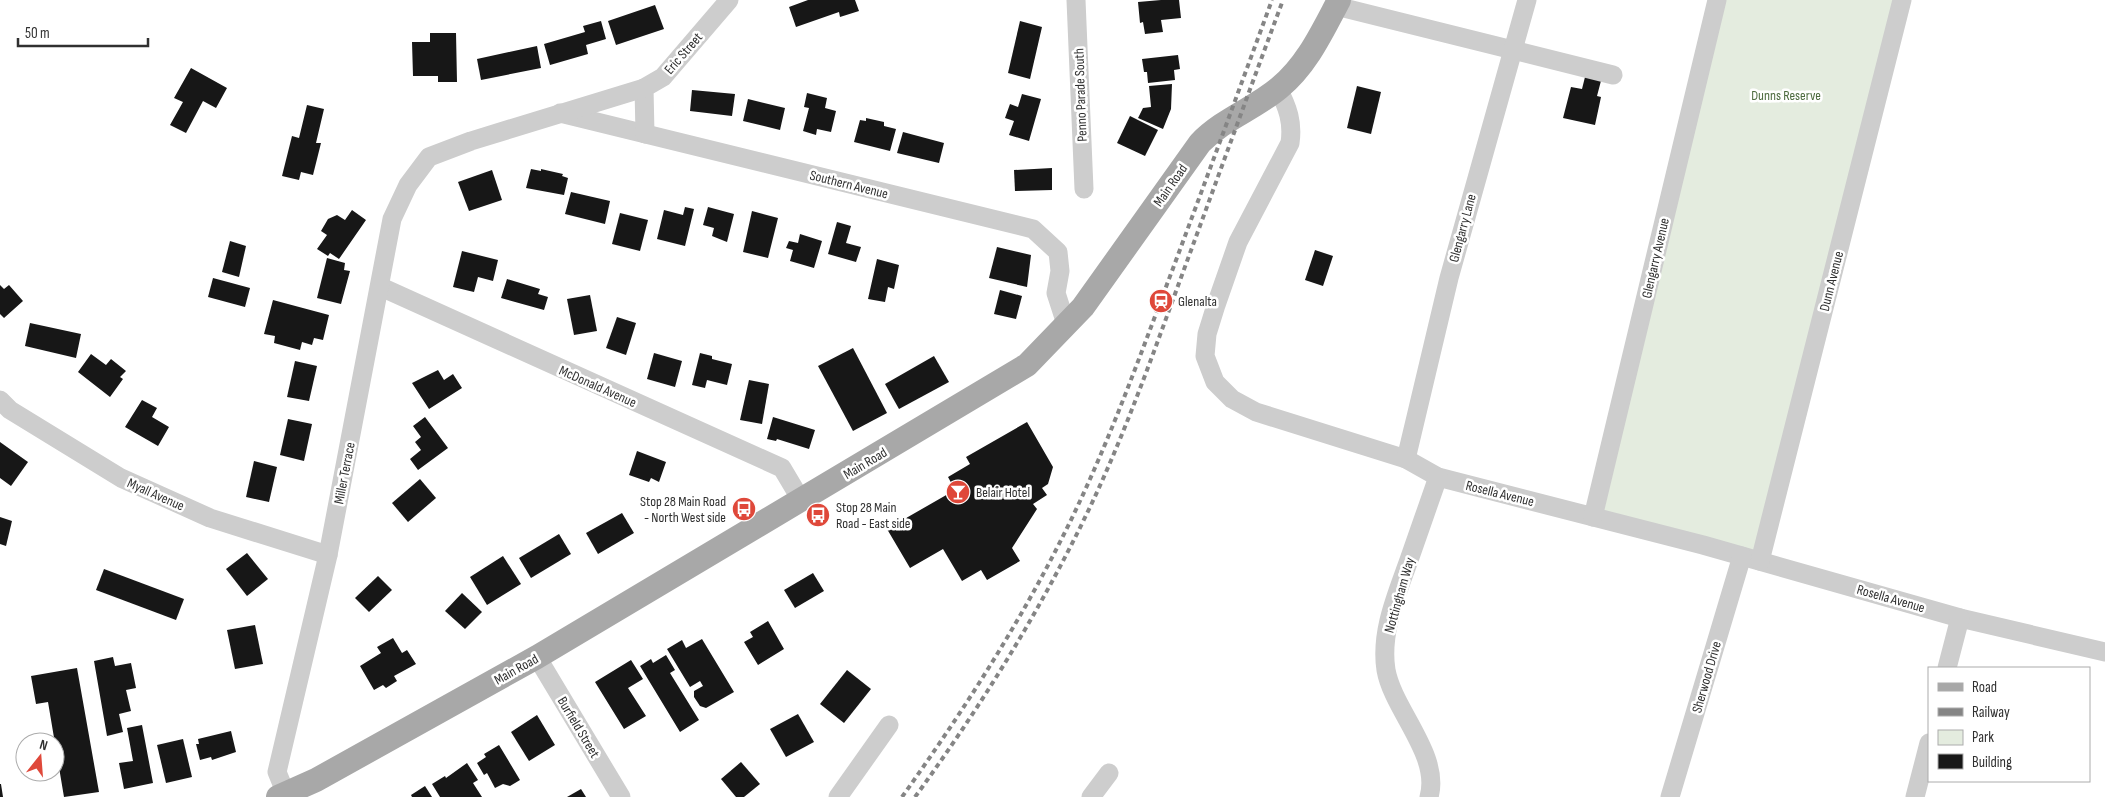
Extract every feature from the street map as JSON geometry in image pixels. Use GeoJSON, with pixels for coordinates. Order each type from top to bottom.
{"type":"FeatureCollection","features":[{"type":"Feature","properties":{"kind":"main road","name":"Main Road"},"geometry":{"type":"LineString","coordinates":[[282,796],[316,780],[537,657],[1027,365],[1082,307],[1200,143],[1216,127],[1278,89],[1302,67],[1338,3]]}},
{"type":"Feature","properties":{"kind":"street","name":"Eric Street"},"geometry":{"type":"LineString","coordinates":[[644,88],[663,77],[729,0]]}},
{"type":"Feature","properties":{"kind":"street","name":"Penno Parade South"},"geometry":{"type":"LineString","coordinates":[[1076,0],[1084,189]]}},
{"type":"Feature","properties":{"kind":"street","name":"Glengarry Lane"},"geometry":{"type":"LineString","coordinates":[[1406,459],[1449,278],[1526,0]]}},
{"type":"Feature","properties":{"kind":"street","name":"Glengarry Avenue"},"geometry":{"type":"LineString","coordinates":[[1593,516],[1717,0]]}},
{"type":"Feature","properties":{"kind":"street","name":"Dunn Avenue"},"geometry":{"type":"LineString","coordinates":[[1760,561],[1902,0]]}},
{"type":"Feature","properties":{"kind":"street"},"geometry":{"type":"LineString","coordinates":[[1338,3],[1511,50],[1614,75]]}},
{"type":"Feature","properties":{"kind":"street"},"geometry":{"type":"LineString","coordinates":[[560,113],[644,88],[645,134]]}},
{"type":"Feature","properties":{"kind":"street","name":"Rosella Avenue"},"geometry":{"type":"LineString","coordinates":[[1278,89],[1287,105],[1292,130],[1290,143],[1238,242],[1207,334],[1205,356],[1215,382],[1232,400],[1256,412],[1406,459],[1438,477],[1742,556],[1960,618],[2105,652]]}},
{"type":"Feature","properties":{"kind":"street","name":"Southern Avenue"},"geometry":{"type":"LineString","coordinates":[[560,113],[1033,229],[1058,252],[1060,271],[1056,293],[1066,324]]}},
{"type":"Feature","properties":{"kind":"street","name":"Miller Terrace"},"geometry":{"type":"LineString","coordinates":[[282,796],[277,772],[328,555],[381,287],[392,219],[408,186],[430,158],[560,113]]}},
{"type":"Feature","properties":{"kind":"street","name":"McDonald Avenue"},"geometry":{"type":"LineString","coordinates":[[381,287],[782,468],[801,500]]}},
{"type":"Feature","properties":{"kind":"street","name":"Myall Avenue"},"geometry":{"type":"LineString","coordinates":[[0,400],[10,410],[121,478],[210,518],[328,555]]}},
{"type":"Feature","properties":{"kind":"street","name":"Nottingham Way"},"geometry":{"type":"LineString","coordinates":[[1429,797],[1430,773],[1425,757],[1390,686],[1386,669],[1385,643],[1391,612],[1438,477]]}},
{"type":"Feature","properties":{"kind":"street","name":"Sherwood Drive"},"geometry":{"type":"LineString","coordinates":[[1670,797],[1742,556]]}},
{"type":"Feature","properties":{"kind":"street"},"geometry":{"type":"LineString","coordinates":[[1947,667],[1960,618]]}},
{"type":"Feature","properties":{"kind":"street","name":"Burfield Street"},"geometry":{"type":"LineString","coordinates":[[537,657],[621,797]]}},
{"type":"Feature","properties":{"kind":"street"},"geometry":{"type":"LineString","coordinates":[[838,797],[889,725]]}},
{"type":"Feature","properties":{"kind":"street"},"geometry":{"type":"LineString","coordinates":[[1915,797],[1928,747]]}},
{"type":"Feature","properties":{"kind":"street"},"geometry":{"type":"LineString","coordinates":[[1091,797],[1109,773]]}},
{"type":"Feature","properties":{"kind":"green space","name":"Dunns Reserve"},"geometry":{"type":"Polygon","coordinates":[[[1717,0],[1902,0],[1760,561],[1593,517],[1717,0]]]}},
{"type":"Feature","properties":{"kind":"building"},"geometry":{"type":"Polygon","coordinates":[[[808,0],[855,0],[859,11],[840,17],[839,12],[796,27],[789,7],[808,0]]]}},
{"type":"Feature","properties":{"kind":"building"},"geometry":{"type":"Polygon","coordinates":[[[1179,0],[1181,18],[1161,20],[1163,32],[1145,34],[1143,22],[1140,23],[1138,2],[1179,0]]]}},
{"type":"Feature","properties":{"kind":"building"},"geometry":{"type":"Polygon","coordinates":[[[655,5],[664,29],[616,45],[608,21],[655,5]]]}},
{"type":"Feature","properties":{"kind":"building"},"geometry":{"type":"Polygon","coordinates":[[[601,21],[606,39],[586,45],[588,54],[550,65],[544,44],[585,32],[583,26],[601,21]]]}},
{"type":"Feature","properties":{"kind":"building"},"geometry":{"type":"Polygon","coordinates":[[[1020,21],[1042,27],[1030,79],[1008,73],[1020,21]]]}},
{"type":"Feature","properties":{"kind":"building"},"geometry":{"type":"Polygon","coordinates":[[[430,33],[456,33],[457,82],[438,82],[438,76],[413,76],[412,42],[430,42],[430,33]]]}},
{"type":"Feature","properties":{"kind":"building"},"geometry":{"type":"Polygon","coordinates":[[[537,46],[541,68],[481,80],[477,59],[537,46]]]}},
{"type":"Feature","properties":{"kind":"building"},"geometry":{"type":"Polygon","coordinates":[[[1178,55],[1180,69],[1174,70],[1175,80],[1148,83],[1147,72],[1144,72],[1142,59],[1178,55]]]}},
{"type":"Feature","properties":{"kind":"building"},"geometry":{"type":"Polygon","coordinates":[[[191,68],[227,88],[216,108],[203,101],[186,133],[170,125],[183,102],[174,98],[191,68]]]}},
{"type":"Feature","properties":{"kind":"building"},"geometry":{"type":"Polygon","coordinates":[[[1586,73],[1602,77],[1597,96],[1601,97],[1595,125],[1563,118],[1571,87],[1582,89],[1586,73]]]}},
{"type":"Feature","properties":{"kind":"building"},"geometry":{"type":"Polygon","coordinates":[[[1172,84],[1171,109],[1163,129],[1138,118],[1143,108],[1151,107],[1149,86],[1172,84]]]}},
{"type":"Feature","properties":{"kind":"building"},"geometry":{"type":"Polygon","coordinates":[[[1357,86],[1381,92],[1371,134],[1347,128],[1357,86]]]}},
{"type":"Feature","properties":{"kind":"building"},"geometry":{"type":"Polygon","coordinates":[[[692,90],[735,94],[732,116],[690,111],[692,90]]]}},
{"type":"Feature","properties":{"kind":"building"},"geometry":{"type":"Polygon","coordinates":[[[807,93],[827,98],[825,108],[836,111],[831,132],[817,129],[816,135],[803,131],[809,108],[804,107],[807,93]]]}},
{"type":"Feature","properties":{"kind":"building"},"geometry":{"type":"Polygon","coordinates":[[[1022,94],[1041,99],[1029,141],[1009,135],[1014,121],[1005,118],[1010,104],[1018,107],[1022,94]]]}},
{"type":"Feature","properties":{"kind":"building"},"geometry":{"type":"Polygon","coordinates":[[[748,99],[785,108],[780,130],[743,121],[748,99]]]}},
{"type":"Feature","properties":{"kind":"building"},"geometry":{"type":"Polygon","coordinates":[[[307,105],[324,109],[316,143],[321,143],[313,175],[301,172],[299,180],[282,176],[292,136],[299,138],[307,105]]]}},
{"type":"Feature","properties":{"kind":"building"},"geometry":{"type":"Polygon","coordinates":[[[1130,116],[1158,130],[1145,156],[1117,143],[1130,116]]]}},
{"type":"Feature","properties":{"kind":"building"},"geometry":{"type":"Polygon","coordinates":[[[866,118],[884,122],[884,126],[896,129],[890,151],[854,142],[860,120],[866,121],[866,118]]]}},
{"type":"Feature","properties":{"kind":"building"},"geometry":{"type":"Polygon","coordinates":[[[903,132],[944,143],[939,163],[897,153],[903,132]]]}},
{"type":"Feature","properties":{"kind":"building"},"geometry":{"type":"Polygon","coordinates":[[[1052,168],[1052,190],[1015,191],[1014,170],[1052,168]]]}},
{"type":"Feature","properties":{"kind":"building"},"geometry":{"type":"Polygon","coordinates":[[[531,169],[541,171],[541,169],[563,174],[562,176],[568,178],[564,195],[526,188],[531,169]]]}},
{"type":"Feature","properties":{"kind":"building"},"geometry":{"type":"Polygon","coordinates":[[[492,170],[502,200],[469,211],[458,182],[492,170]]]}},
{"type":"Feature","properties":{"kind":"building"},"geometry":{"type":"Polygon","coordinates":[[[571,192],[610,201],[605,224],[565,214],[571,192]]]}},
{"type":"Feature","properties":{"kind":"building"},"geometry":{"type":"Polygon","coordinates":[[[685,207],[694,209],[685,246],[657,239],[664,210],[683,215],[685,207]]]}},
{"type":"Feature","properties":{"kind":"building"},"geometry":{"type":"Polygon","coordinates":[[[708,207],[734,214],[727,242],[712,236],[714,228],[703,225],[708,207]]]}},
{"type":"Feature","properties":{"kind":"building"},"geometry":{"type":"Polygon","coordinates":[[[352,210],[366,220],[339,259],[330,253],[328,256],[317,249],[327,235],[321,231],[328,219],[337,215],[345,220],[352,210]]]}},
{"type":"Feature","properties":{"kind":"building"},"geometry":{"type":"Polygon","coordinates":[[[752,211],[778,218],[768,258],[743,252],[752,211]]]}},
{"type":"Feature","properties":{"kind":"building"},"geometry":{"type":"Polygon","coordinates":[[[620,213],[648,220],[640,251],[612,244],[620,213]]]}},
{"type":"Feature","properties":{"kind":"building"},"geometry":{"type":"Polygon","coordinates":[[[837,222],[851,226],[846,243],[861,247],[856,262],[828,254],[837,222]]]}},
{"type":"Feature","properties":{"kind":"building"},"geometry":{"type":"Polygon","coordinates":[[[800,234],[822,241],[814,268],[790,261],[793,250],[786,248],[789,241],[798,243],[800,234]]]}},
{"type":"Feature","properties":{"kind":"building"},"geometry":{"type":"Polygon","coordinates":[[[230,241],[246,246],[239,277],[222,272],[230,241]]]}},
{"type":"Feature","properties":{"kind":"building"},"geometry":{"type":"Polygon","coordinates":[[[997,247],[1031,255],[1027,287],[989,278],[997,247]]]}},
{"type":"Feature","properties":{"kind":"building"},"geometry":{"type":"Polygon","coordinates":[[[1315,250],[1333,256],[1323,286],[1305,280],[1315,250]]]}},
{"type":"Feature","properties":{"kind":"building"},"geometry":{"type":"Polygon","coordinates":[[[462,251],[498,260],[493,281],[478,277],[474,292],[453,287],[462,251]]]}},
{"type":"Feature","properties":{"kind":"building"},"geometry":{"type":"Polygon","coordinates":[[[327,258],[345,263],[344,270],[350,271],[341,304],[317,298],[327,258]]]}},
{"type":"Feature","properties":{"kind":"building"},"geometry":{"type":"Polygon","coordinates":[[[877,259],[899,265],[894,289],[888,287],[885,302],[868,299],[877,259]]]}},
{"type":"Feature","properties":{"kind":"building"},"geometry":{"type":"Polygon","coordinates":[[[213,278],[250,288],[245,307],[208,297],[213,278]]]}},
{"type":"Feature","properties":{"kind":"building"},"geometry":{"type":"Polygon","coordinates":[[[507,279],[540,289],[538,294],[548,297],[544,310],[501,298],[507,279]]]}},
{"type":"Feature","properties":{"kind":"building"},"geometry":{"type":"Polygon","coordinates":[[[0,285],[4,289],[9,285],[23,301],[4,318],[0,314],[0,285]]]}},
{"type":"Feature","properties":{"kind":"building"},"geometry":{"type":"Polygon","coordinates":[[[1000,290],[1022,296],[1016,319],[994,314],[1000,290]]]}},
{"type":"Feature","properties":{"kind":"building"},"geometry":{"type":"Polygon","coordinates":[[[590,295],[597,331],[574,335],[567,299],[590,295]]]}},
{"type":"Feature","properties":{"kind":"building"},"geometry":{"type":"Polygon","coordinates":[[[273,300],[329,315],[323,340],[314,338],[312,345],[302,342],[300,350],[274,343],[275,336],[264,334],[273,300]]]}},
{"type":"Feature","properties":{"kind":"building"},"geometry":{"type":"Polygon","coordinates":[[[617,317],[636,323],[626,355],[606,348],[617,317]]]}},
{"type":"Feature","properties":{"kind":"building"},"geometry":{"type":"Polygon","coordinates":[[[30,323],[81,334],[76,358],[25,346],[30,323]]]}},
{"type":"Feature","properties":{"kind":"building"},"geometry":{"type":"Polygon","coordinates":[[[853,348],[887,413],[853,431],[818,366],[853,348]]]}},
{"type":"Feature","properties":{"kind":"building"},"geometry":{"type":"Polygon","coordinates":[[[654,353],[682,361],[675,387],[647,379],[654,353]]]}},
{"type":"Feature","properties":{"kind":"building"},"geometry":{"type":"Polygon","coordinates":[[[700,353],[712,356],[712,359],[732,364],[727,385],[707,380],[705,388],[692,385],[700,353]]]}},
{"type":"Feature","properties":{"kind":"building"},"geometry":{"type":"Polygon","coordinates":[[[91,354],[106,365],[111,359],[126,371],[120,377],[123,379],[110,397],[78,372],[91,354]]]}},
{"type":"Feature","properties":{"kind":"building"},"geometry":{"type":"Polygon","coordinates":[[[934,356],[949,382],[899,409],[885,384],[934,356]]]}},
{"type":"Feature","properties":{"kind":"building"},"geometry":{"type":"Polygon","coordinates":[[[295,361],[317,366],[309,401],[287,397],[295,361]]]}},
{"type":"Feature","properties":{"kind":"building"},"geometry":{"type":"Polygon","coordinates":[[[438,370],[444,380],[453,374],[462,388],[429,409],[412,383],[438,370]]]}},
{"type":"Feature","properties":{"kind":"building"},"geometry":{"type":"Polygon","coordinates":[[[749,380],[769,384],[762,424],[740,420],[749,380]]]}},
{"type":"Feature","properties":{"kind":"building"},"geometry":{"type":"Polygon","coordinates":[[[142,400],[157,408],[152,417],[169,427],[158,446],[125,427],[142,400]]]}},
{"type":"Feature","properties":{"kind":"building"},"geometry":{"type":"Polygon","coordinates":[[[425,417],[448,448],[418,470],[410,459],[421,450],[415,442],[421,437],[413,426],[425,417]]]}},
{"type":"Feature","properties":{"kind":"building"},"geometry":{"type":"Polygon","coordinates":[[[773,417],[815,430],[809,449],[777,439],[776,441],[767,439],[773,417]]]}},
{"type":"Feature","properties":{"kind":"building"},"geometry":{"type":"Polygon","coordinates":[[[288,419],[312,424],[304,461],[280,455],[288,419]]]}},
{"type":"Feature","properties":{"kind":"building"},"geometry":{"type":"Polygon","coordinates":[[[1027,422],[1053,467],[1048,484],[1042,488],[1047,495],[1033,504],[1037,509],[1012,548],[1020,561],[987,580],[981,570],[962,581],[943,549],[910,568],[887,529],[955,490],[948,477],[970,464],[966,457],[1027,422]]]}},
{"type":"Feature","properties":{"kind":"building"},"geometry":{"type":"Polygon","coordinates":[[[0,442],[28,462],[11,486],[0,478],[0,442]]]}},
{"type":"Feature","properties":{"kind":"building"},"geometry":{"type":"Polygon","coordinates":[[[637,451],[666,462],[659,482],[651,478],[649,482],[629,475],[637,451]]]}},
{"type":"Feature","properties":{"kind":"building"},"geometry":{"type":"Polygon","coordinates":[[[254,461],[277,467],[269,502],[246,497],[254,461]]]}},
{"type":"Feature","properties":{"kind":"building"},"geometry":{"type":"Polygon","coordinates":[[[420,479],[436,498],[408,522],[392,503],[420,479]]]}},
{"type":"Feature","properties":{"kind":"building"},"geometry":{"type":"Polygon","coordinates":[[[622,513],[634,533],[598,554],[586,533],[622,513]]]}},
{"type":"Feature","properties":{"kind":"building"},"geometry":{"type":"Polygon","coordinates":[[[0,517],[12,521],[6,546],[0,544],[0,517]]]}},
{"type":"Feature","properties":{"kind":"building"},"geometry":{"type":"Polygon","coordinates":[[[559,534],[571,554],[531,578],[519,558],[559,534]]]}},
{"type":"Feature","properties":{"kind":"building"},"geometry":{"type":"Polygon","coordinates":[[[247,553],[268,579],[247,596],[226,569],[247,553]]]}},
{"type":"Feature","properties":{"kind":"building"},"geometry":{"type":"Polygon","coordinates":[[[503,556],[521,584],[487,605],[470,577],[503,556]]]}},
{"type":"Feature","properties":{"kind":"building"},"geometry":{"type":"Polygon","coordinates":[[[104,569],[184,599],[176,620],[96,590],[104,569]]]}},
{"type":"Feature","properties":{"kind":"building"},"geometry":{"type":"Polygon","coordinates":[[[813,573],[824,591],[795,608],[784,590],[813,573]]]}},
{"type":"Feature","properties":{"kind":"building"},"geometry":{"type":"Polygon","coordinates":[[[378,576],[392,590],[369,612],[355,598],[378,576]]]}},
{"type":"Feature","properties":{"kind":"building"},"geometry":{"type":"Polygon","coordinates":[[[462,593],[482,612],[465,629],[445,611],[462,593]]]}},
{"type":"Feature","properties":{"kind":"building"},"geometry":{"type":"Polygon","coordinates":[[[768,621],[784,649],[758,665],[744,642],[753,637],[750,632],[768,621]]]}},
{"type":"Feature","properties":{"kind":"building"},"geometry":{"type":"Polygon","coordinates":[[[255,625],[263,664],[235,669],[227,630],[255,625]]]}},
{"type":"Feature","properties":{"kind":"building"},"geometry":{"type":"Polygon","coordinates":[[[393,638],[402,653],[407,650],[416,664],[394,676],[397,681],[386,688],[383,685],[374,690],[360,666],[381,653],[377,647],[393,638]]]}},
{"type":"Feature","properties":{"kind":"building"},"geometry":{"type":"Polygon","coordinates":[[[702,639],[734,692],[706,708],[700,706],[694,697],[694,691],[703,686],[700,681],[690,687],[667,649],[682,640],[686,648],[702,639]]]}},
{"type":"Feature","properties":{"kind":"building"},"geometry":{"type":"Polygon","coordinates":[[[666,655],[675,670],[670,673],[699,720],[680,732],[640,666],[651,659],[653,663],[666,655]]]}},
{"type":"Feature","properties":{"kind":"building"},"geometry":{"type":"Polygon","coordinates":[[[113,657],[115,666],[131,663],[136,688],[126,690],[131,711],[119,714],[123,732],[107,736],[94,661],[113,657]]]}},
{"type":"Feature","properties":{"kind":"building"},"geometry":{"type":"Polygon","coordinates":[[[631,660],[643,679],[628,688],[646,716],[624,729],[595,682],[631,660]]]}},
{"type":"Feature","properties":{"kind":"building"},"geometry":{"type":"Polygon","coordinates":[[[77,668],[99,792],[64,797],[61,782],[65,782],[65,732],[53,732],[48,702],[36,704],[31,676],[77,668]]]}},
{"type":"Feature","properties":{"kind":"building"},"geometry":{"type":"Polygon","coordinates":[[[847,670],[871,689],[844,723],[820,704],[847,670]]]}},
{"type":"Feature","properties":{"kind":"building"},"geometry":{"type":"Polygon","coordinates":[[[798,714],[814,742],[786,757],[770,729],[798,714]]]}},
{"type":"Feature","properties":{"kind":"building"},"geometry":{"type":"Polygon","coordinates":[[[537,715],[555,745],[529,761],[511,732],[537,715]]]}},
{"type":"Feature","properties":{"kind":"building"},"geometry":{"type":"Polygon","coordinates":[[[142,725],[153,783],[124,789],[119,763],[133,761],[127,728],[142,725]]]}},
{"type":"Feature","properties":{"kind":"building"},"geometry":{"type":"Polygon","coordinates":[[[231,731],[236,752],[212,760],[211,757],[200,760],[196,744],[199,744],[198,739],[231,731]]]}},
{"type":"Feature","properties":{"kind":"building"},"geometry":{"type":"Polygon","coordinates":[[[183,739],[192,777],[166,783],[157,745],[183,739]]]}},
{"type":"Feature","properties":{"kind":"building"},"geometry":{"type":"Polygon","coordinates":[[[499,745],[520,780],[510,786],[503,784],[495,788],[487,773],[484,775],[477,763],[486,757],[484,754],[499,745]]]}},
{"type":"Feature","properties":{"kind":"building"},"geometry":{"type":"Polygon","coordinates":[[[741,762],[760,784],[744,797],[736,797],[721,779],[741,762]]]}},
{"type":"Feature","properties":{"kind":"building"},"geometry":{"type":"Polygon","coordinates":[[[467,763],[478,780],[473,783],[482,797],[440,797],[432,784],[445,776],[446,778],[467,763]]]}},
{"type":"Feature","properties":{"kind":"building"},"geometry":{"type":"Polygon","coordinates":[[[1,784],[3,797],[0,797],[1,784]]]}},
{"type":"Feature","properties":{"kind":"building"},"geometry":{"type":"Polygon","coordinates":[[[425,786],[432,797],[412,797],[411,795],[425,786]]]}},
{"type":"Feature","properties":{"kind":"building"},"geometry":{"type":"Polygon","coordinates":[[[581,789],[586,797],[567,797],[581,789]]]}},
{"type":"Feature","properties":{"kind":"railway"},"geometry":{"type":"LineString","coordinates":[[902,797],[998,653],[1041,578],[1080,501],[1139,358],[1272,0]]}},
{"type":"Feature","properties":{"kind":"railway"},"geometry":{"type":"LineString","coordinates":[[915,797],[964,727],[1010,655],[1052,581],[1091,505],[1138,395],[1283,0]]}},
{"type":"Feature","properties":{"kind":"place","name":"Glenalta"},"geometry":{"type":"Point","coordinates":[1161,301]}},
{"type":"Feature","properties":{"kind":"place","name":"Belair Hotel"},"geometry":{"type":"Point","coordinates":[958,492]}},
{"type":"Feature","properties":{"kind":"place","name":"Stop 28 Main Road - North West side"},"geometry":{"type":"Point","coordinates":[744,509]}},
{"type":"Feature","properties":{"kind":"place","name":"Stop 28 Main Road - East side"},"geometry":{"type":"Point","coordinates":[818,515]}}]}
